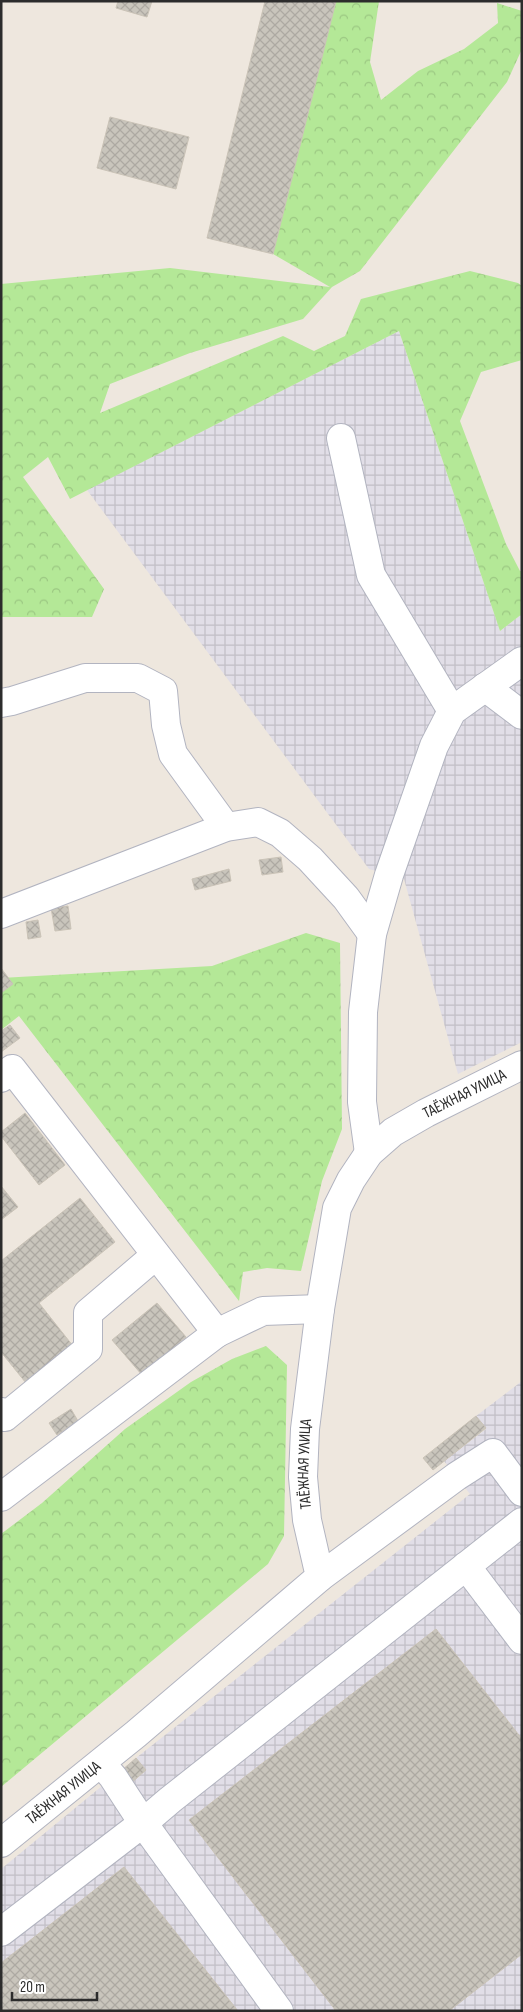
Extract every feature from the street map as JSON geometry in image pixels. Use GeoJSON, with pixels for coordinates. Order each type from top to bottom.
{"type":"FeatureCollection","features":[{"type":"Feature","properties":{"kind":"street"},"geometry":{"type":"LineString","coordinates":[[341,438],[371,575],[452,711]]}},
{"type":"Feature","properties":{"kind":"street"},"geometry":{"type":"LineString","coordinates":[[369,1153],[362,1102],[364,1012],[372,934],[389,875],[434,746],[452,711],[522,661]]}},
{"type":"Feature","properties":{"kind":"street"},"geometry":{"type":"LineString","coordinates":[[1,703],[85,678],[138,678],[163,691],[166,725],[173,754],[226,827]]}},
{"type":"Feature","properties":{"kind":"street"},"geometry":{"type":"LineString","coordinates":[[485,687],[522,714]]}},
{"type":"Feature","properties":{"kind":"street"},"geometry":{"type":"LineString","coordinates":[[1,914],[226,827],[258,822],[280,833],[310,859],[346,898],[372,934]]}},
{"type":"Feature","properties":{"kind":"street","name":"ТАЁЖНАЯ УЛИЦА"},"geometry":{"type":"LineString","coordinates":[[1,1843],[101,1763],[320,1577],[307,1520],[303,1477],[304,1429],[320,1309],[338,1208],[350,1180],[369,1153],[393,1132],[426,1113],[522,1065]]}},
{"type":"Feature","properties":{"kind":"street"},"geometry":{"type":"LineString","coordinates":[[1,1078],[12,1069],[216,1333]]}},
{"type":"Feature","properties":{"kind":"street"},"geometry":{"type":"LineString","coordinates":[[1,1412],[6,1417],[88,1350],[88,1313],[156,1255]]}},
{"type":"Feature","properties":{"kind":"street"},"geometry":{"type":"LineString","coordinates":[[1,1498],[216,1333],[263,1310],[320,1309]]}},
{"type":"Feature","properties":{"kind":"street"},"geometry":{"type":"LineString","coordinates":[[320,1577],[457,1476],[493,1453],[522,1492]]}},
{"type":"Feature","properties":{"kind":"street"},"geometry":{"type":"LineString","coordinates":[[1,1932],[143,1823],[522,1522]]}},
{"type":"Feature","properties":{"kind":"street"},"geometry":{"type":"LineString","coordinates":[[466,1566],[522,1640]]}},
{"type":"Feature","properties":{"kind":"street"},"geometry":{"type":"LineString","coordinates":[[101,1763],[113,1777],[143,1823],[279,2011]]}},
{"type":"Feature","properties":{"kind":"shaded area"},"geometry":{"type":"Polygon","coordinates":[[[399,331],[500,631],[522,614],[522,1042],[458,1074],[404,879],[369,869],[87,490],[399,331]]]}},
{"type":"Feature","properties":{"kind":"shaded area"},"geometry":{"type":"Polygon","coordinates":[[[522,1381],[522,2011],[1,2011],[1,1869],[136,1758],[470,1494],[444,1461],[486,1429],[476,1416],[522,1381]]]}},
{"type":"Feature","properties":{"kind":"green space"},"geometry":{"type":"Polygon","coordinates":[[[336,1],[379,1],[370,62],[381,100],[418,71],[464,49],[498,23],[497,3],[522,11],[522,49],[507,82],[360,271],[332,287],[303,319],[190,353],[110,384],[100,413],[283,336],[314,351],[345,336],[361,299],[470,271],[518,283],[522,286],[522,360],[481,372],[460,421],[506,544],[520,571],[522,571],[522,614],[500,631],[399,331],[70,499],[48,457],[23,477],[104,589],[92,617],[1,617],[1,284],[170,268],[330,287],[273,254],[336,1]]]}},
{"type":"Feature","properties":{"kind":"green space"},"geometry":{"type":"Polygon","coordinates":[[[306,933],[340,943],[342,1129],[322,1181],[301,1271],[267,1268],[243,1272],[239,1301],[19,1016],[1,1030],[1,978],[212,966],[306,933]]]}},
{"type":"Feature","properties":{"kind":"green space"},"geometry":{"type":"Polygon","coordinates":[[[266,1346],[287,1365],[284,1536],[268,1564],[1,1787],[1,1534],[42,1503],[125,1429],[191,1382],[232,1359],[266,1346]]]}},
{"type":"Feature","properties":{"kind":"building"},"geometry":{"type":"Polygon","coordinates":[[[118,1],[152,1],[147,17],[116,8],[118,1]]]}},
{"type":"Feature","properties":{"kind":"building"},"geometry":{"type":"Polygon","coordinates":[[[265,1],[336,1],[273,254],[207,238],[265,1]]]}},
{"type":"Feature","properties":{"kind":"building"},"geometry":{"type":"Polygon","coordinates":[[[110,117],[189,137],[176,189],[97,168],[110,117]]]}},
{"type":"Feature","properties":{"kind":"building"},"geometry":{"type":"Polygon","coordinates":[[[281,857],[283,872],[262,875],[259,860],[281,857]]]}},
{"type":"Feature","properties":{"kind":"building"},"geometry":{"type":"Polygon","coordinates":[[[229,869],[231,881],[195,890],[192,879],[229,869]]]}},
{"type":"Feature","properties":{"kind":"building"},"geometry":{"type":"Polygon","coordinates":[[[68,906],[71,929],[55,931],[51,908],[68,906]]]}},
{"type":"Feature","properties":{"kind":"building"},"geometry":{"type":"Polygon","coordinates":[[[38,920],[41,937],[28,939],[26,922],[38,920]]]}},
{"type":"Feature","properties":{"kind":"building"},"geometry":{"type":"Polygon","coordinates":[[[1,968],[13,984],[1,993],[1,968]]]}},
{"type":"Feature","properties":{"kind":"building"},"geometry":{"type":"Polygon","coordinates":[[[10,1025],[20,1038],[1,1052],[1,1031],[10,1025]]]}},
{"type":"Feature","properties":{"kind":"building"},"geometry":{"type":"Polygon","coordinates":[[[25,1113],[65,1165],[39,1185],[1,1136],[1,1132],[25,1113]]]}},
{"type":"Feature","properties":{"kind":"building"},"geometry":{"type":"Polygon","coordinates":[[[1,1186],[18,1207],[1,1220],[1,1186]]]}},
{"type":"Feature","properties":{"kind":"building"},"geometry":{"type":"Polygon","coordinates":[[[80,1198],[115,1242],[39,1303],[73,1346],[26,1383],[1,1352],[1,1261],[80,1198]]]}},
{"type":"Feature","properties":{"kind":"building"},"geometry":{"type":"Polygon","coordinates":[[[157,1303],[186,1337],[142,1375],[112,1340],[157,1303]]]}},
{"type":"Feature","properties":{"kind":"building"},"geometry":{"type":"Polygon","coordinates":[[[71,1409],[78,1421],[57,1435],[49,1423],[71,1409]]]}},
{"type":"Feature","properties":{"kind":"building"},"geometry":{"type":"Polygon","coordinates":[[[476,1416],[486,1428],[433,1470],[423,1458],[476,1416]]]}},
{"type":"Feature","properties":{"kind":"building"},"geometry":{"type":"Polygon","coordinates":[[[436,1629],[522,1739],[522,1954],[449,2011],[336,2011],[189,1820],[436,1629]]]}},
{"type":"Feature","properties":{"kind":"building"},"geometry":{"type":"Polygon","coordinates":[[[136,1758],[146,1770],[130,1784],[120,1772],[136,1758]]]}},
{"type":"Feature","properties":{"kind":"building"},"geometry":{"type":"Polygon","coordinates":[[[124,1867],[238,2011],[1,2011],[1,1963],[124,1867]]]}}]}
